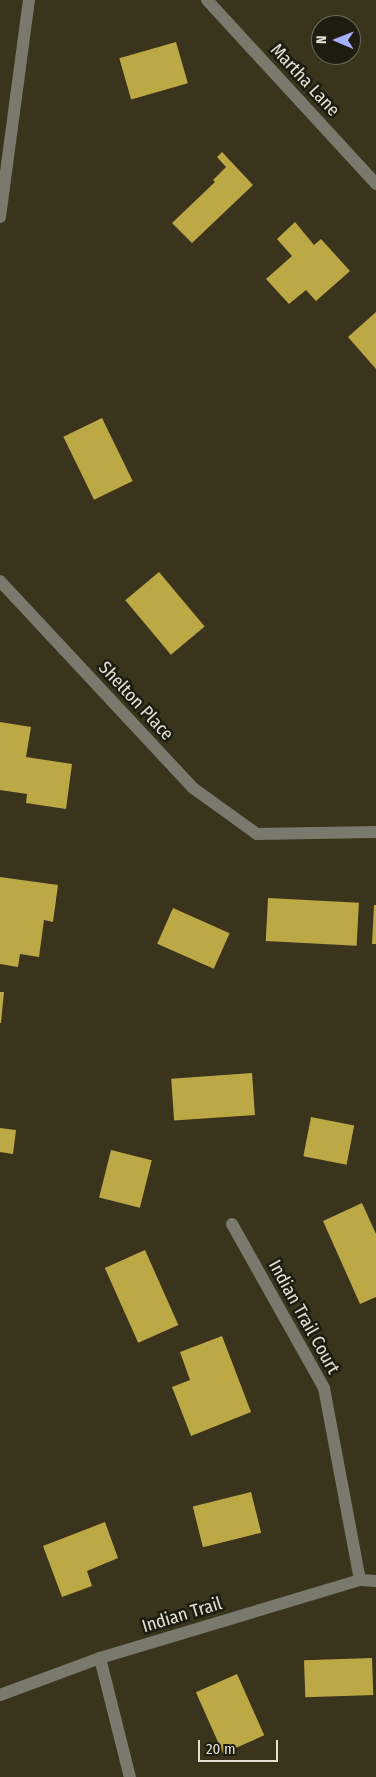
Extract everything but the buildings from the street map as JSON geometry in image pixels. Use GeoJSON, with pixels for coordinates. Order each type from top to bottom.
{"type":"FeatureCollection","features":[{"type":"Feature","properties":{"kind":"street"},"geometry":{"type":"LineString","coordinates":[[0,217],[28,0]]}},
{"type":"Feature","properties":{"kind":"street","name":"Martha Lane"},"geometry":{"type":"LineString","coordinates":[[207,0],[376,184]]}},
{"type":"Feature","properties":{"kind":"street","name":"Shelton Place"},"geometry":{"type":"LineString","coordinates":[[0,581],[193,788],[257,834],[376,832]]}},
{"type":"Feature","properties":{"kind":"street","name":"Indian Trail Court"},"geometry":{"type":"LineString","coordinates":[[232,1224],[324,1388],[360,1580]]}},
{"type":"Feature","properties":{"kind":"street","name":"Indian Trail"},"geometry":{"type":"LineString","coordinates":[[0,1695],[100,1658],[360,1580],[376,1581]]}},
{"type":"Feature","properties":{"kind":"street"},"geometry":{"type":"LineString","coordinates":[[100,1658],[130,1777]]}}]}
